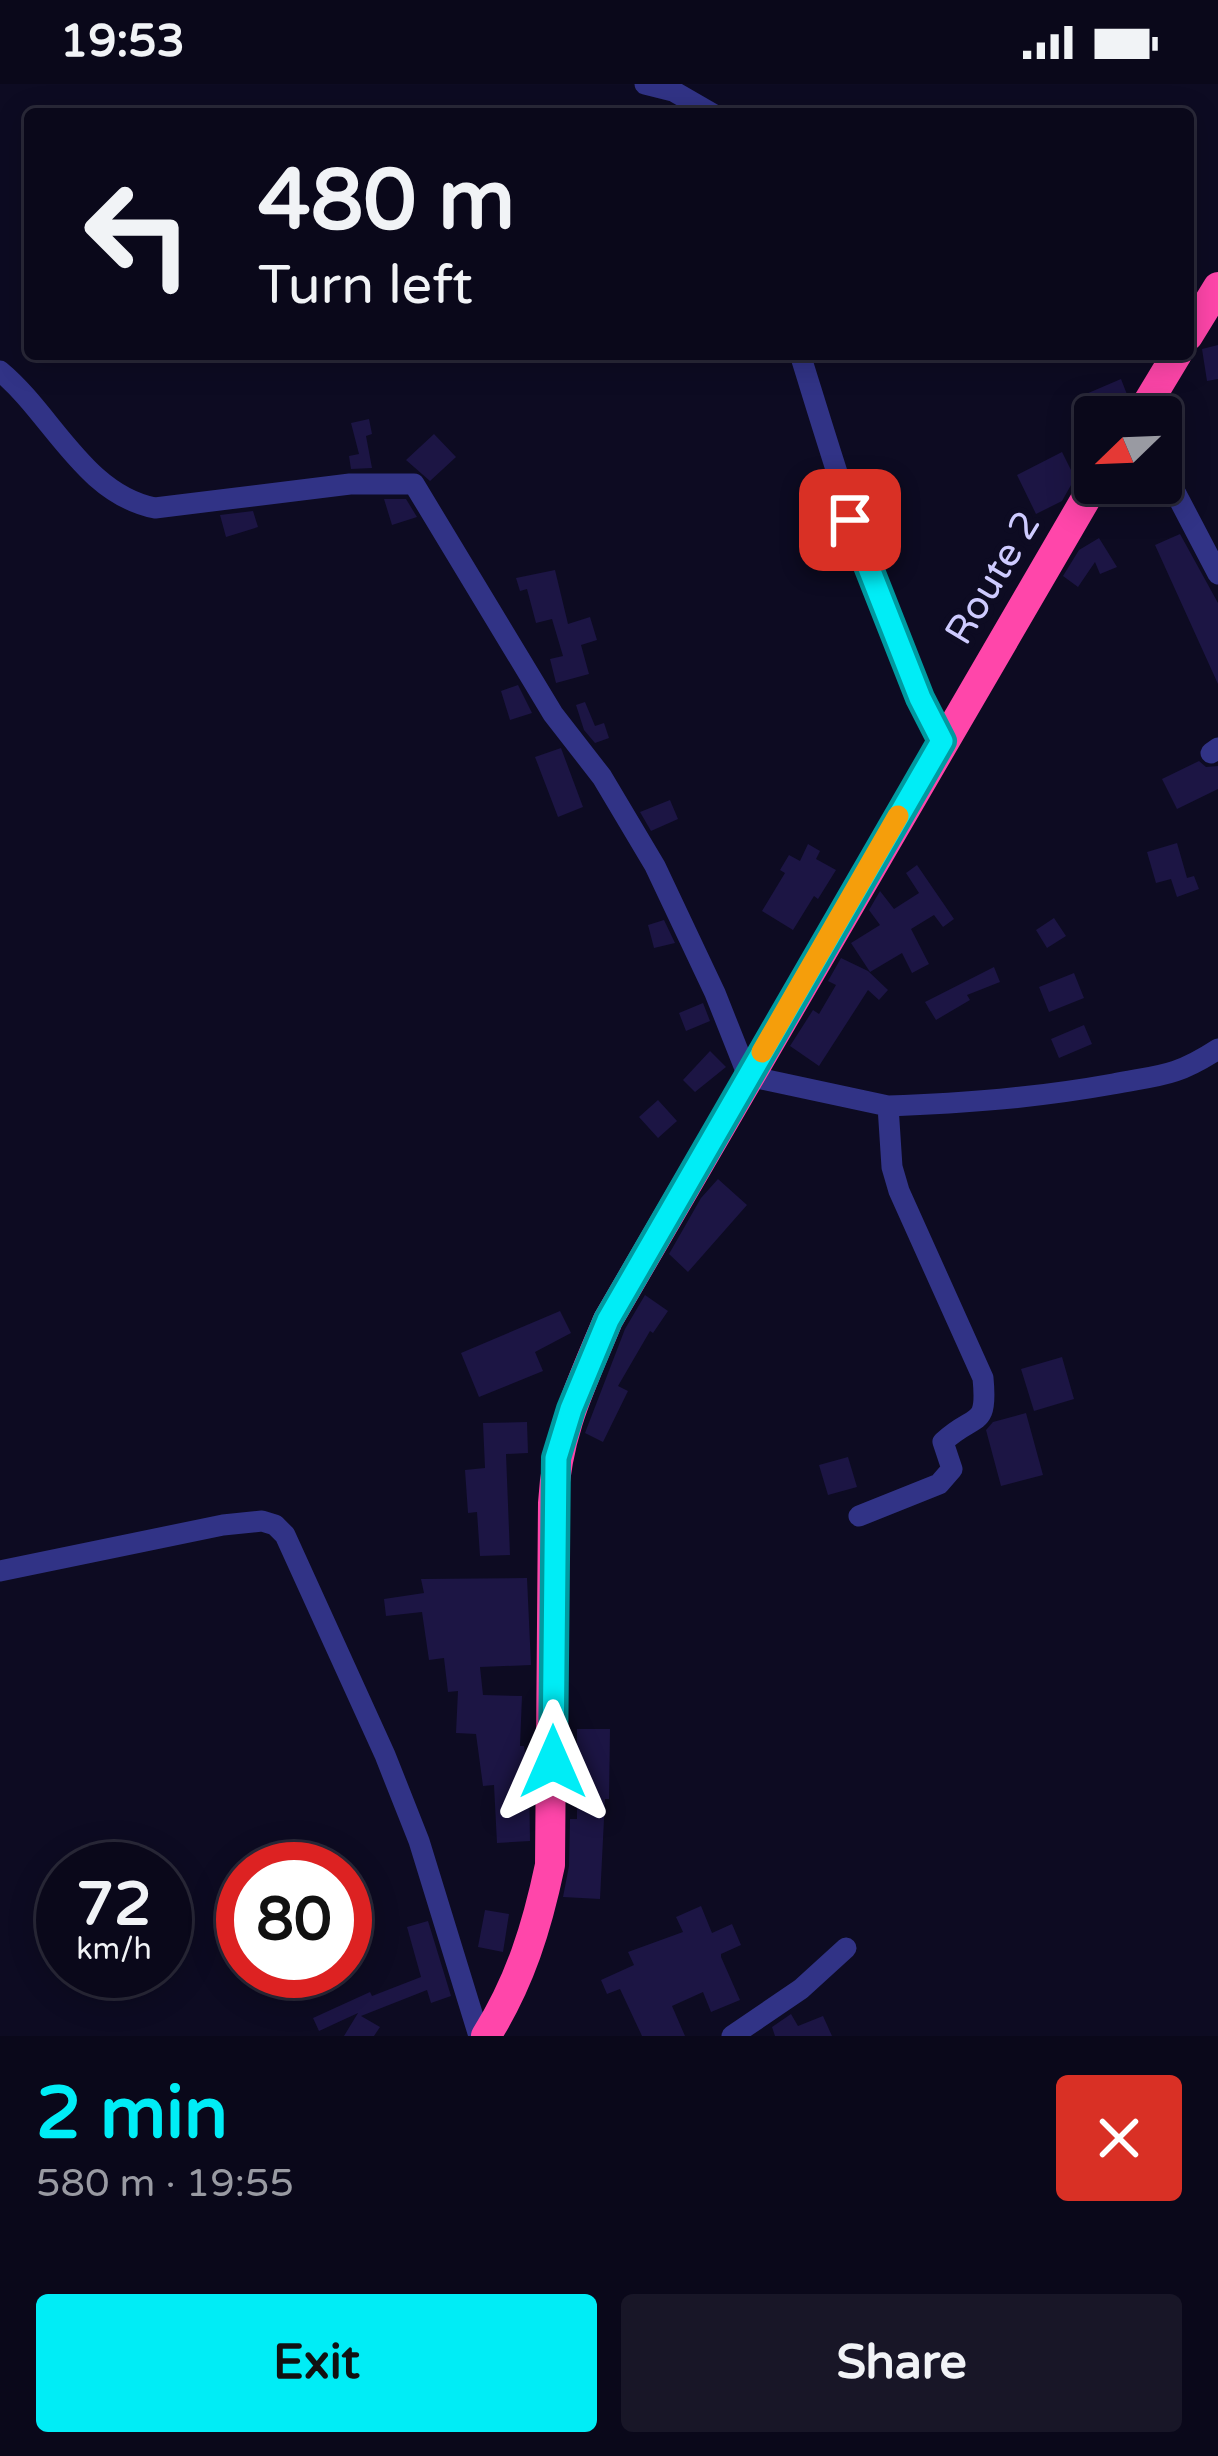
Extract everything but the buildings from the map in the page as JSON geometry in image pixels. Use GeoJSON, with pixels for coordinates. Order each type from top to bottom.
{"type":"FeatureCollection","features":[{"type":"Feature","properties":{"kind":"highway"},"geometry":{"type":"LineString","coordinates":[[1194,326],[1218,287]]}},
{"type":"Feature","properties":{"kind":"highway"},"geometry":{"type":"LineString","coordinates":[[1152,396],[1173,360]]}},
{"type":"Feature","properties":{"kind":"highway","name":"Route 2"},"geometry":{"type":"LineString","coordinates":[[489,2032],[514,1991],[541,1910],[550,1865],[556,1458],[571,1409],[608,1320],[1083,504]]}},
{"type":"Feature","properties":{"kind":"street"},"geometry":{"type":"LineString","coordinates":[[645,84],[673,91],[703,108]]}},
{"type":"Feature","properties":{"kind":"street"},"geometry":{"type":"LineString","coordinates":[[802,360],[865,565],[942,741]]}},
{"type":"Feature","properties":{"kind":"street"},"geometry":{"type":"LineString","coordinates":[[0,370],[95,476],[133,504],[155,508],[350,484],[414,484],[553,715],[602,777],[655,866],[715,993],[758,1060],[888,1106],[1023,1100],[1156,1079],[1185,1071],[1218,1049]]}},
{"type":"Feature","properties":{"kind":"street"},"geometry":{"type":"LineString","coordinates":[[1181,504],[1218,574]]}},
{"type":"Feature","properties":{"kind":"street"},"geometry":{"type":"LineString","coordinates":[[859,1516],[939,1484],[952,1469],[943,1442],[986,1408],[983,1378],[899,1191],[892,1167],[888,1106]]}},
{"type":"Feature","properties":{"kind":"street"},"geometry":{"type":"LineString","coordinates":[[0,1570],[223,1525],[262,1521],[275,1525],[285,1535],[385,1755],[489,2032]]}},
{"type":"Feature","properties":{"kind":"street"},"geometry":{"type":"LineString","coordinates":[[732,2036],[801,1989],[846,1948]]}},
{"type":"Feature","properties":{"kind":"slow traffic"},"geometry":{"type":"LineString","coordinates":[[762,1052],[898,816]]}},
{"type":"Feature","properties":{"kind":"route"},"geometry":{"type":"LineString","coordinates":[[553,1762],[553,1504],[556,1458],[571,1409],[608,1320],[942,741],[920,698],[850,520]]}}]}
